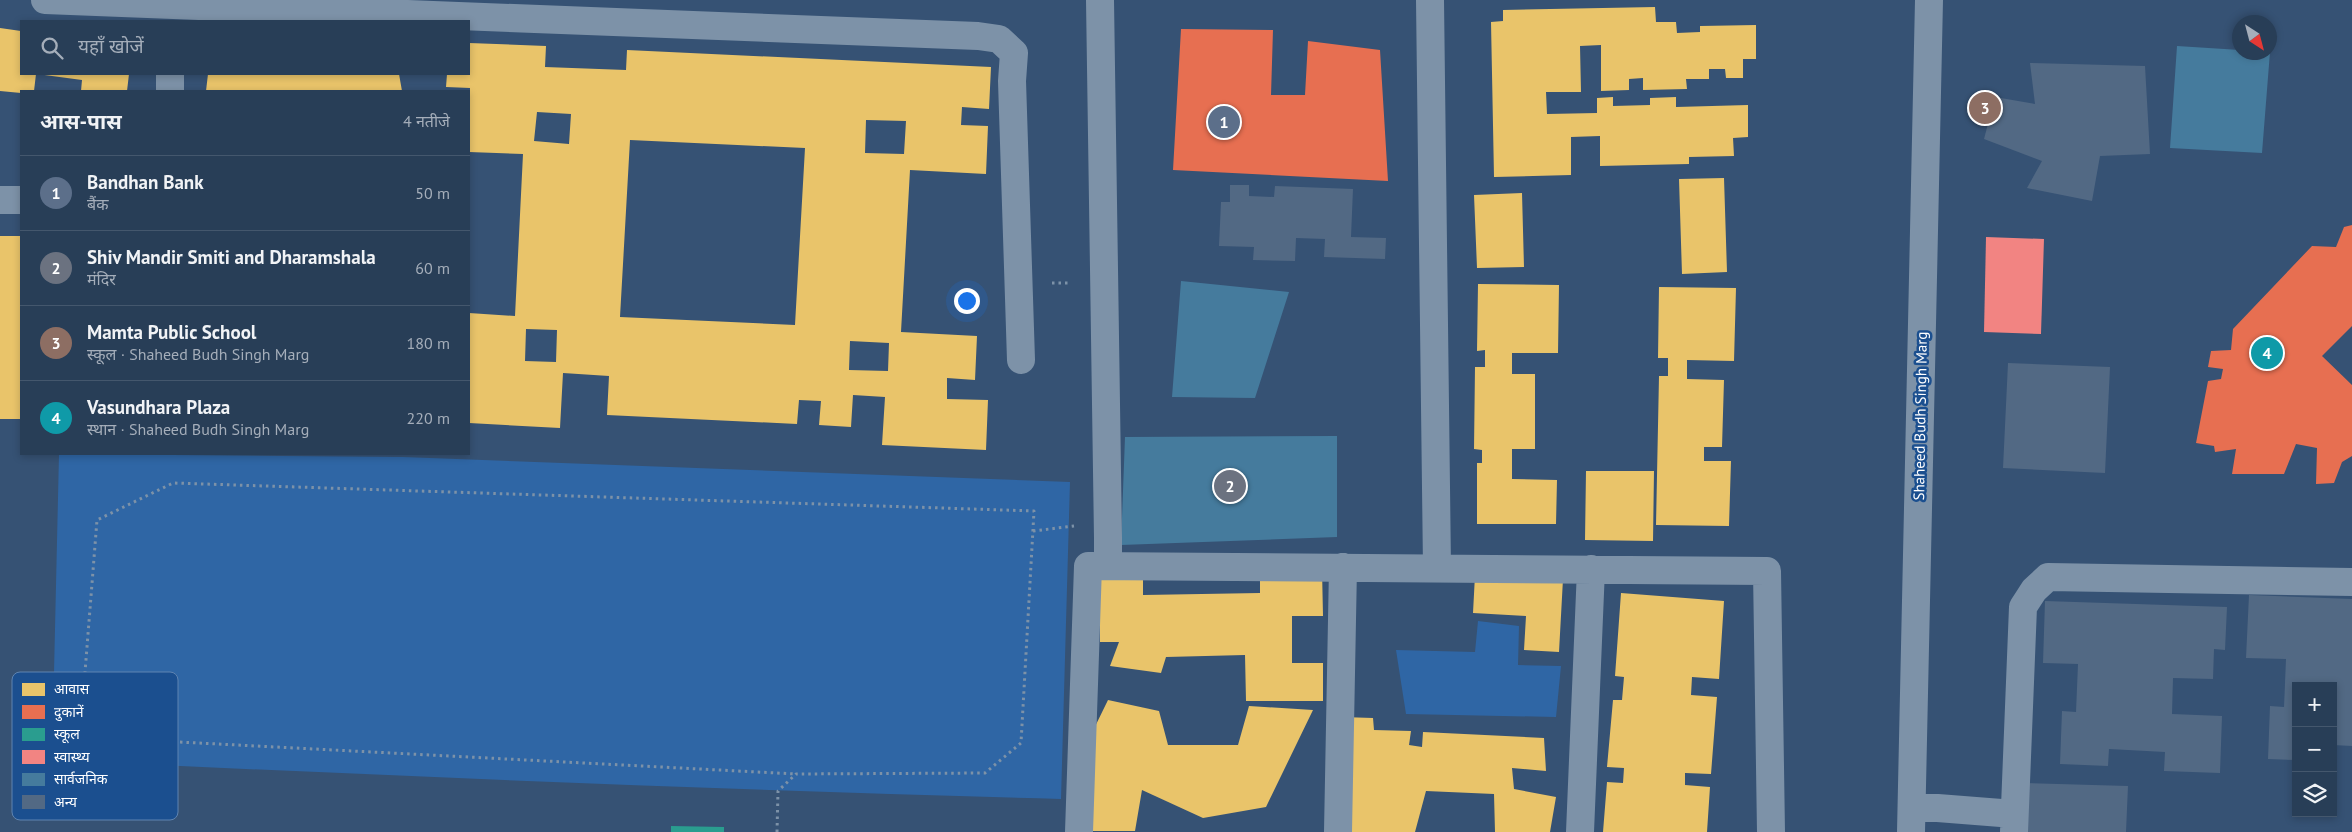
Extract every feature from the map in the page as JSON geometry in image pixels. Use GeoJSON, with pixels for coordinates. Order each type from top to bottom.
{"type":"FeatureCollection","features":[{"type":"Feature","properties":{"kind":"street"},"geometry":{"type":"LineString","coordinates":[[45,0],[171,9],[978,36],[999,40],[1014,53],[1012,81],[1021,360]]}},
{"type":"Feature","properties":{"kind":"street"},"geometry":{"type":"LineString","coordinates":[[1100,0],[1109,551]]}},
{"type":"Feature","properties":{"kind":"street"},"geometry":{"type":"LineString","coordinates":[[1430,0],[1437,568]]}},
{"type":"Feature","properties":{"kind":"street","name":"Shaheed Budh Singh Marg"},"geometry":{"type":"LineString","coordinates":[[1911,819],[1929,0]]}},
{"type":"Feature","properties":{"kind":"street"},"geometry":{"type":"LineString","coordinates":[[170,75],[170,90]]}},
{"type":"Feature","properties":{"kind":"street"},"geometry":{"type":"LineString","coordinates":[[0,200],[20,200]]}},
{"type":"Feature","properties":{"kind":"street"},"geometry":{"type":"LineString","coordinates":[[1079,832],[1088,566],[1109,551],[1343,567],[1767,570],[1771,832]]}},
{"type":"Feature","properties":{"kind":"street"},"geometry":{"type":"LineString","coordinates":[[1338,832],[1343,567]]}},
{"type":"Feature","properties":{"kind":"street"},"geometry":{"type":"LineString","coordinates":[[1580,832],[1591,569]]}},
{"type":"Feature","properties":{"kind":"street"},"geometry":{"type":"LineString","coordinates":[[1911,819],[2014,823],[2023,607],[2034,590],[2048,577],[2352,582]]}},
{"type":"Feature","properties":{"kind":"path"},"geometry":{"type":"LineString","coordinates":[[1019,284],[1104,283]]}},
{"type":"Feature","properties":{"kind":"path"},"geometry":{"type":"LineString","coordinates":[[85,672],[97,520],[173,483],[1034,511],[1021,743],[985,774],[796,774],[178,742]]}},
{"type":"Feature","properties":{"kind":"path"},"geometry":{"type":"LineString","coordinates":[[1033,531],[1069,525],[1109,551]]}},
{"type":"Feature","properties":{"kind":"path"},"geometry":{"type":"LineString","coordinates":[[777,832],[778,791],[796,774]]}},
{"type":"Feature","properties":{"kind":"shaded area"},"geometry":{"type":"Polygon","coordinates":[[[59,455],[403,457],[1070,482],[1061,799],[556,782],[178,766],[178,672],[54,672],[59,455]]]}},
{"type":"Feature","properties":{"kind":"shaded area"},"geometry":{"type":"Polygon","coordinates":[[[1478,621],[1519,626],[1518,665],[1561,666],[1556,717],[1406,714],[1396,650],[1475,652],[1478,621]]]}},
{"type":"Feature","properties":{"kind":"building: आवास"},"geometry":{"type":"Polygon","coordinates":[[[1655,7],[1656,22],[1676,22],[1677,33],[1700,32],[1700,26],[1756,25],[1756,59],[1743,59],[1743,78],[1726,78],[1725,69],[1709,69],[1709,79],[1686,79],[1687,89],[1643,90],[1643,78],[1629,79],[1629,90],[1601,91],[1601,45],[1580,46],[1581,92],[1546,92],[1547,114],[1597,113],[1597,98],[1613,97],[1613,106],[1650,105],[1650,98],[1676,97],[1676,107],[1748,105],[1748,137],[1733,138],[1734,156],[1689,157],[1689,164],[1600,166],[1600,136],[1571,137],[1571,175],[1494,177],[1491,22],[1503,21],[1503,10],[1655,7]]]}},
{"type":"Feature","properties":{"kind":"building: आवास"},"geometry":{"type":"Polygon","coordinates":[[[0,28],[20,31],[20,75],[36,75],[34,90],[20,90],[20,93],[0,91],[0,28]]]}},
{"type":"Feature","properties":{"kind":"building: आवास"},"geometry":{"type":"Polygon","coordinates":[[[470,43],[546,46],[545,67],[626,70],[627,50],[991,67],[989,109],[962,107],[961,125],[988,126],[986,174],[910,170],[901,332],[977,336],[975,380],[947,378],[947,399],[988,400],[986,450],[882,445],[885,397],[853,395],[851,427],[819,425],[821,401],[799,400],[797,424],[607,415],[609,376],[563,373],[560,428],[470,423],[470,313],[515,316],[523,154],[470,152],[470,88],[446,87],[447,75],[470,75],[470,43]],[[537,112],[534,141],[569,144],[571,114],[537,112]],[[866,120],[865,153],[904,154],[906,121],[866,120]],[[630,140],[620,317],[795,325],[805,148],[630,140]],[[526,329],[525,361],[556,362],[557,330],[526,329]],[[850,341],[849,370],[888,371],[889,343],[850,341]]]}},
{"type":"Feature","properties":{"kind":"building: आवास"},"geometry":{"type":"Polygon","coordinates":[[[44,75],[129,75],[127,90],[81,90],[82,80],[44,75]]]}},
{"type":"Feature","properties":{"kind":"building: आवास"},"geometry":{"type":"Polygon","coordinates":[[[208,75],[399,75],[402,90],[206,90],[208,75]]]}},
{"type":"Feature","properties":{"kind":"building: आवास"},"geometry":{"type":"Polygon","coordinates":[[[1724,178],[1727,272],[1682,274],[1679,179],[1724,178]]]}},
{"type":"Feature","properties":{"kind":"building: आवास"},"geometry":{"type":"Polygon","coordinates":[[[1522,193],[1524,267],[1477,268],[1474,195],[1522,193]]]}},
{"type":"Feature","properties":{"kind":"building: आवास"},"geometry":{"type":"Polygon","coordinates":[[[0,236],[20,236],[20,419],[0,419],[0,236]]]}},
{"type":"Feature","properties":{"kind":"building: आवास"},"geometry":{"type":"Polygon","coordinates":[[[1478,284],[1559,285],[1558,353],[1512,353],[1512,374],[1535,374],[1535,449],[1512,449],[1512,479],[1557,480],[1556,524],[1477,524],[1477,463],[1482,463],[1482,450],[1474,449],[1475,367],[1485,367],[1485,350],[1477,351],[1478,284]]]}},
{"type":"Feature","properties":{"kind":"building: आवास"},"geometry":{"type":"Polygon","coordinates":[[[1659,287],[1736,288],[1734,361],[1687,360],[1687,379],[1724,380],[1722,447],[1704,447],[1704,461],[1731,461],[1729,526],[1656,525],[1659,376],[1668,376],[1668,358],[1658,358],[1659,287]]]}},
{"type":"Feature","properties":{"kind":"building: आवास"},"geometry":{"type":"Polygon","coordinates":[[[1586,471],[1654,471],[1653,541],[1585,540],[1586,471]]]}},
{"type":"Feature","properties":{"kind":"building: आवास"},"geometry":{"type":"Polygon","coordinates":[[[1322,569],[1323,616],[1292,616],[1292,663],[1323,663],[1323,701],[1246,701],[1245,655],[1166,657],[1161,673],[1110,666],[1119,642],[1100,642],[1100,572],[1143,572],[1143,595],[1260,593],[1260,570],[1322,569]]]}},
{"type":"Feature","properties":{"kind":"building: आवास"},"geometry":{"type":"Polygon","coordinates":[[[1475,575],[1563,579],[1559,652],[1524,650],[1526,616],[1473,613],[1475,575]]]}},
{"type":"Feature","properties":{"kind":"building: आवास"},"geometry":{"type":"Polygon","coordinates":[[[1621,593],[1724,601],[1719,679],[1692,677],[1691,695],[1717,697],[1711,774],[1685,773],[1685,785],[1710,787],[1707,832],[1603,832],[1607,782],[1623,783],[1624,768],[1607,767],[1613,700],[1622,700],[1624,677],[1615,676],[1621,593]]]}},
{"type":"Feature","properties":{"kind":"building: आवास"},"geometry":{"type":"Polygon","coordinates":[[[1108,700],[1159,711],[1168,745],[1238,745],[1249,706],[1313,710],[1266,807],[1203,818],[1142,790],[1135,831],[1084,831],[1086,745],[1108,700]]]}},
{"type":"Feature","properties":{"kind":"building: आवास"},"geometry":{"type":"Polygon","coordinates":[[[1342,717],[1373,718],[1374,730],[1411,731],[1409,745],[1422,747],[1423,732],[1544,738],[1546,771],[1512,768],[1514,789],[1556,797],[1550,832],[1495,832],[1494,794],[1426,791],[1415,832],[1347,832],[1342,717]]]}},
{"type":"Feature","properties":{"kind":"building: दुकानें"},"geometry":{"type":"Polygon","coordinates":[[[1181,29],[1273,30],[1271,95],[1305,95],[1308,41],[1380,50],[1388,181],[1173,170],[1181,29]]]}},
{"type":"Feature","properties":{"kind":"building: दुकानें"},"geometry":{"type":"Polygon","coordinates":[[[2352,225],[2352,326],[2322,356],[2352,385],[2352,456],[2342,462],[2334,483],[2316,484],[2317,448],[2296,444],[2284,474],[2232,474],[2236,449],[2215,452],[2214,446],[2196,443],[2208,381],[2221,379],[2223,369],[2208,367],[2211,351],[2231,350],[2233,329],[2312,246],[2336,247],[2344,227],[2352,225]]]}},
{"type":"Feature","properties":{"kind":"building: स्कूल"},"geometry":{"type":"Polygon","coordinates":[[[671,826],[724,827],[724,832],[671,832],[671,826]]]}},
{"type":"Feature","properties":{"kind":"building: स्वास्थ्य"},"geometry":{"type":"Polygon","coordinates":[[[1986,237],[2044,239],[2041,334],[1984,332],[1986,237]]]}},
{"type":"Feature","properties":{"kind":"building: सार्वजनिक"},"geometry":{"type":"Polygon","coordinates":[[[2177,46],[2232,49],[2232,60],[2269,60],[2262,153],[2170,148],[2177,46]]]}},
{"type":"Feature","properties":{"kind":"building: सार्वजनिक"},"geometry":{"type":"Polygon","coordinates":[[[1181,281],[1289,292],[1255,398],[1172,397],[1181,281]]]}},
{"type":"Feature","properties":{"kind":"building: सार्वजनिक"},"geometry":{"type":"Polygon","coordinates":[[[1337,436],[1337,537],[1121,545],[1125,437],[1337,436]]]}},
{"type":"Feature","properties":{"kind":"building: अन्य"},"geometry":{"type":"Polygon","coordinates":[[[2030,63],[2145,66],[2150,154],[2100,156],[2092,201],[2027,188],[2042,161],[1984,139],[1995,97],[2035,104],[2030,63]]]}},
{"type":"Feature","properties":{"kind":"building: अन्य"},"geometry":{"type":"Polygon","coordinates":[[[1230,185],[1249,185],[1249,196],[1274,197],[1275,186],[1353,189],[1351,237],[1386,238],[1385,259],[1324,257],[1325,239],[1296,238],[1295,261],[1253,260],[1254,247],[1219,246],[1221,202],[1230,202],[1230,185]]]}},
{"type":"Feature","properties":{"kind":"building: अन्य"},"geometry":{"type":"Polygon","coordinates":[[[2008,363],[2110,367],[2105,473],[2003,468],[2008,363]]]}},
{"type":"Feature","properties":{"kind":"building: अन्य"},"geometry":{"type":"Polygon","coordinates":[[[2249,595],[2352,599],[2352,746],[2337,745],[2337,682],[2292,682],[2292,760],[2268,759],[2270,706],[2284,707],[2286,659],[2246,658],[2249,595]]]}},
{"type":"Feature","properties":{"kind":"building: अन्य"},"geometry":{"type":"Polygon","coordinates":[[[2045,601],[2227,607],[2225,650],[2214,649],[2213,679],[2173,678],[2172,714],[2222,716],[2220,773],[2164,771],[2165,752],[2109,749],[2108,766],[2060,764],[2062,711],[2076,712],[2078,664],[2043,663],[2045,601]]]}},
{"type":"Feature","properties":{"kind":"building: अन्य"},"geometry":{"type":"Polygon","coordinates":[[[2023,783],[2128,786],[2126,832],[2021,832],[2023,783]]]}},
{"type":"Feature","properties":{"kind":"place","name":"Mamta Public School"},"geometry":{"type":"Point","coordinates":[1985,108]}},
{"type":"Feature","properties":{"kind":"place","name":"Bandhan Bank"},"geometry":{"type":"Point","coordinates":[1224,122]}},
{"type":"Feature","properties":{"kind":"place","name":"Vasundhara Plaza"},"geometry":{"type":"Point","coordinates":[2267,353]}},
{"type":"Feature","properties":{"kind":"place","name":"Shiv Mandir Smiti and Dharamshala"},"geometry":{"type":"Point","coordinates":[1230,486]}}]}
